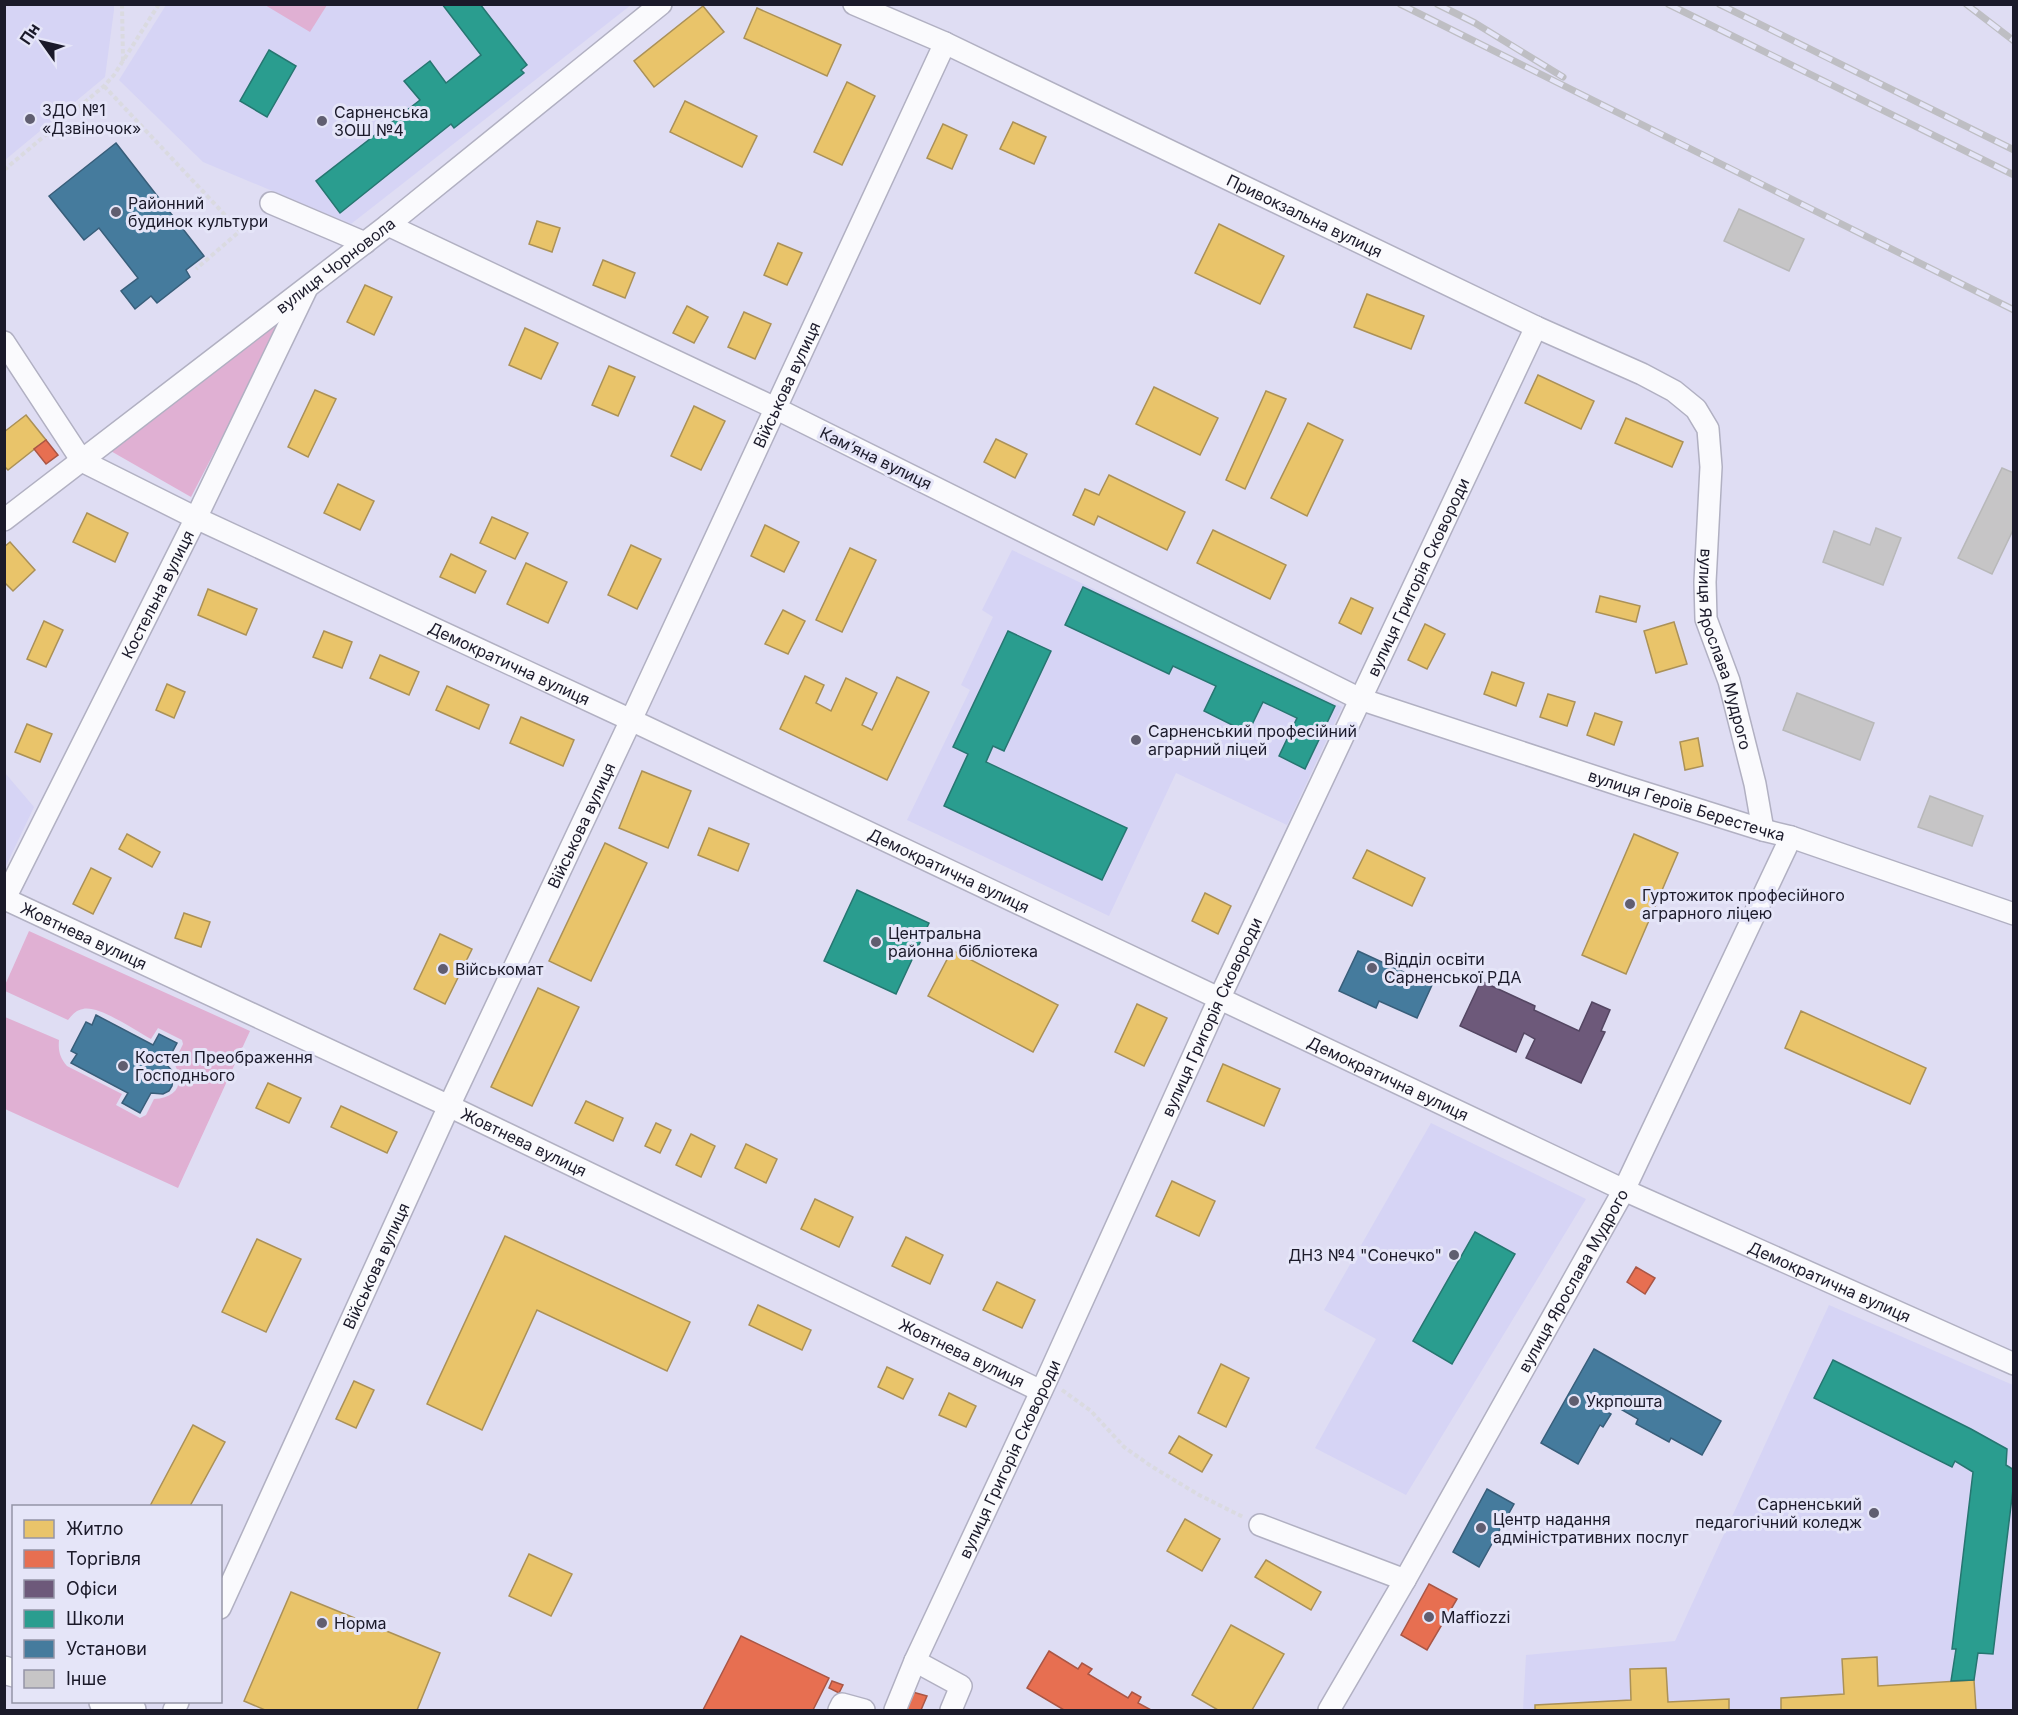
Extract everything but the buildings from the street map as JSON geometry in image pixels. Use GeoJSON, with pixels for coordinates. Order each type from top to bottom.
{"type":"FeatureCollection","features":[{"type":"Feature","properties":{"kind":"main road"},"geometry":{"type":"LineString","coordinates":[[109,1703],[132,1710]]}},
{"type":"Feature","properties":{"kind":"street","name":"вулиця Чорновола"},"geometry":{"type":"LineString","coordinates":[[4,520],[388,225],[661,4]]}},
{"type":"Feature","properties":{"kind":"street","name":"Привокзальна вулиця"},"geometry":{"type":"LineString","coordinates":[[855,4],[945,42],[1536,327],[1642,374],[1681,397],[1696,409],[1708,429],[1711,467]]}},
{"type":"Feature","properties":{"kind":"street","name":"Військова вулиця"},"geometry":{"type":"LineString","coordinates":[[222,1604],[449,1106],[631,720],[945,42]]}},
{"type":"Feature","properties":{"kind":"street"},"geometry":{"type":"LineString","coordinates":[[271,203],[365,243]]}},
{"type":"Feature","properties":{"kind":"street","name":"Камʼяна вулиця"},"geometry":{"type":"LineString","coordinates":[[388,225],[775,408],[1360,699]]}},
{"type":"Feature","properties":{"kind":"street","name":"Костельна вулиця"},"geometry":{"type":"LineString","coordinates":[[5,899],[196,518],[308,287]]}},
{"type":"Feature","properties":{"kind":"street","name":"вулиця Григорія Сковороди"},"geometry":{"type":"LineString","coordinates":[[895,1710],[915,1661],[1044,1385],[1220,997],[1536,327]]}},
{"type":"Feature","properties":{"kind":"street"},"geometry":{"type":"LineString","coordinates":[[4,342],[82,461]]}},
{"type":"Feature","properties":{"kind":"street","name":"Демократична вулиця"},"geometry":{"type":"LineString","coordinates":[[82,461],[196,518],[1220,997],[1624,1190],[2013,1364]]}},
{"type":"Feature","properties":{"kind":"street","name":"вулиця Ярослава Мудрого"},"geometry":{"type":"LineString","coordinates":[[1711,467],[1705,582],[1706,619],[1729,681],[1755,784],[1763,830]]}},
{"type":"Feature","properties":{"kind":"street","name":"вулиця Героїв Берестечка"},"geometry":{"type":"LineString","coordinates":[[1360,699],[1763,830],[1791,837],[2013,914]]}},
{"type":"Feature","properties":{"kind":"street","name":"вулиця Ярослава Мудрого"},"geometry":{"type":"LineString","coordinates":[[1329,1710],[1405,1580],[1624,1190],[1791,837]]}},
{"type":"Feature","properties":{"kind":"street","name":"Жовтнева вулиця"},"geometry":{"type":"LineString","coordinates":[[5,899],[1044,1385]]}},
{"type":"Feature","properties":{"kind":"street"},"geometry":{"type":"LineString","coordinates":[[1260,1525],[1405,1580]]}},
{"type":"Feature","properties":{"kind":"street"},"geometry":{"type":"LineString","coordinates":[[915,1661],[960,1686],[951,1710]]}},
{"type":"Feature","properties":{"kind":"street"},"geometry":{"type":"LineString","coordinates":[[839,1710],[843,1704],[864,1710]]}},
{"type":"Feature","properties":{"kind":"path"},"geometry":{"type":"LineString","coordinates":[[122,4],[123,62]]}},
{"type":"Feature","properties":{"kind":"path"},"geometry":{"type":"LineString","coordinates":[[4,170],[104,86],[123,62],[159,4]]}},
{"type":"Feature","properties":{"kind":"path"},"geometry":{"type":"LineString","coordinates":[[104,86],[240,231],[196,269],[202,276]]}},
{"type":"Feature","properties":{"kind":"path"},"geometry":{"type":"LineString","coordinates":[[1044,1385],[1091,1411],[1124,1447],[1151,1466],[1199,1495],[1260,1525]]}},
{"type":"Feature","properties":{"kind":"shaded area","name":"ЗДО №1 «Дзвіночок»"},"geometry":{"type":"Polygon","coordinates":[[[5,4],[114,5],[114,10],[105,77],[5,160],[5,4]]]}},
{"type":"Feature","properties":{"kind":"shaded area","name":"Сарненська ЗОШ №4"},"geometry":{"type":"Polygon","coordinates":[[[166,5],[631,5],[351,224],[203,162],[119,80],[166,5]]]}},
{"type":"Feature","properties":{"kind":"shaded area"},"geometry":{"type":"Polygon","coordinates":[[[265,5],[327,5],[310,32],[265,5]]]}},
{"type":"Feature","properties":{"kind":"shaded area"},"geometry":{"type":"Polygon","coordinates":[[[286,314],[191,497],[109,450],[286,314]]]}},
{"type":"Feature","properties":{"kind":"shaded area","name":"Сарненський професійний аграрний ліцей"},"geometry":{"type":"Polygon","coordinates":[[[1012,550],[1342,707],[1287,825],[1176,773],[1109,916],[907,820],[970,690],[961,685],[993,617],[982,610],[1012,550]]]}},
{"type":"Feature","properties":{"kind":"shaded area"},"geometry":{"type":"Polygon","coordinates":[[[5,773],[34,807],[5,868],[5,773]]]}},
{"type":"Feature","properties":{"kind":"shaded area"},"geometry":{"type":"Polygon","coordinates":[[[29,931],[250,1031],[178,1188],[5,1109],[5,1017],[59,1040],[60,1054],[67,1066],[122,1094],[116,1105],[140,1118],[146,1115],[154,1099],[173,1093],[179,1083],[174,1063],[183,1044],[182,1040],[158,1028],[151,1039],[108,1015],[90,1009],[78,1010],[68,1020],[5,991],[5,985],[29,931]]]}},
{"type":"Feature","properties":{"kind":"shaded area","name":"ДНЗ №4 \"Сонечко\""},"geometry":{"type":"Polygon","coordinates":[[[1431,1123],[1586,1199],[1406,1495],[1315,1448],[1376,1339],[1324,1310],[1431,1123]]]}},
{"type":"Feature","properties":{"kind":"shaded area","name":"Сарненський педагогічний коледж"},"geometry":{"type":"Polygon","coordinates":[[[1829,1305],[2013,1385],[2013,1710],[1523,1710],[1526,1655],[1675,1641],[1829,1305]]]}},
{"type":"Feature","properties":{"kind":"railway"},"geometry":{"type":"LineString","coordinates":[[1400,4],[2014,310]]}},
{"type":"Feature","properties":{"kind":"railway"},"geometry":{"type":"LineString","coordinates":[[1437,4],[1475,23],[1563,77]]}},
{"type":"Feature","properties":{"kind":"railway"},"geometry":{"type":"LineString","coordinates":[[1668,4],[2014,175]]}},
{"type":"Feature","properties":{"kind":"railway"},"geometry":{"type":"LineString","coordinates":[[1719,4],[2014,150]]}},
{"type":"Feature","properties":{"kind":"railway"},"geometry":{"type":"LineString","coordinates":[[1966,4],[2014,41]]}},
{"type":"Feature","properties":{"kind":"place","name":"ЗДО №1 «Дзвіночок»"},"geometry":{"type":"Point","coordinates":[30,119]}},
{"type":"Feature","properties":{"kind":"place","name":"Сарненська ЗОШ №4"},"geometry":{"type":"Point","coordinates":[322,121]}},
{"type":"Feature","properties":{"kind":"place","name":"Районний будинок культури"},"geometry":{"type":"Point","coordinates":[116,212]}},
{"type":"Feature","properties":{"kind":"place","name":"Сарненський професійний аграрний ліцей"},"geometry":{"type":"Point","coordinates":[1136,740]}},
{"type":"Feature","properties":{"kind":"place","name":"Гуртожиток професійного аграрного ліцею"},"geometry":{"type":"Point","coordinates":[1630,904]}},
{"type":"Feature","properties":{"kind":"place","name":"Центральна районна бібліотека"},"geometry":{"type":"Point","coordinates":[876,942]}},
{"type":"Feature","properties":{"kind":"place","name":"Відділ освіти Сарненської РДА"},"geometry":{"type":"Point","coordinates":[1372,968]}},
{"type":"Feature","properties":{"kind":"place","name":"Військомат"},"geometry":{"type":"Point","coordinates":[443,969]}},
{"type":"Feature","properties":{"kind":"place","name":"Костел Преображення Господнього"},"geometry":{"type":"Point","coordinates":[123,1066]}},
{"type":"Feature","properties":{"kind":"place","name":"ДНЗ №4 \"Сонечко\""},"geometry":{"type":"Point","coordinates":[1454,1255]}},
{"type":"Feature","properties":{"kind":"place","name":"Укрпошта"},"geometry":{"type":"Point","coordinates":[1574,1401]}},
{"type":"Feature","properties":{"kind":"place","name":"Сарненський педагогічний коледж"},"geometry":{"type":"Point","coordinates":[1874,1513]}},
{"type":"Feature","properties":{"kind":"place","name":"Центр надання адміністративних послуг"},"geometry":{"type":"Point","coordinates":[1481,1528]}},
{"type":"Feature","properties":{"kind":"place","name":"Maffiozzi"},"geometry":{"type":"Point","coordinates":[1429,1617]}},
{"type":"Feature","properties":{"kind":"place","name":"Норма"},"geometry":{"type":"Point","coordinates":[322,1623]}}]}
